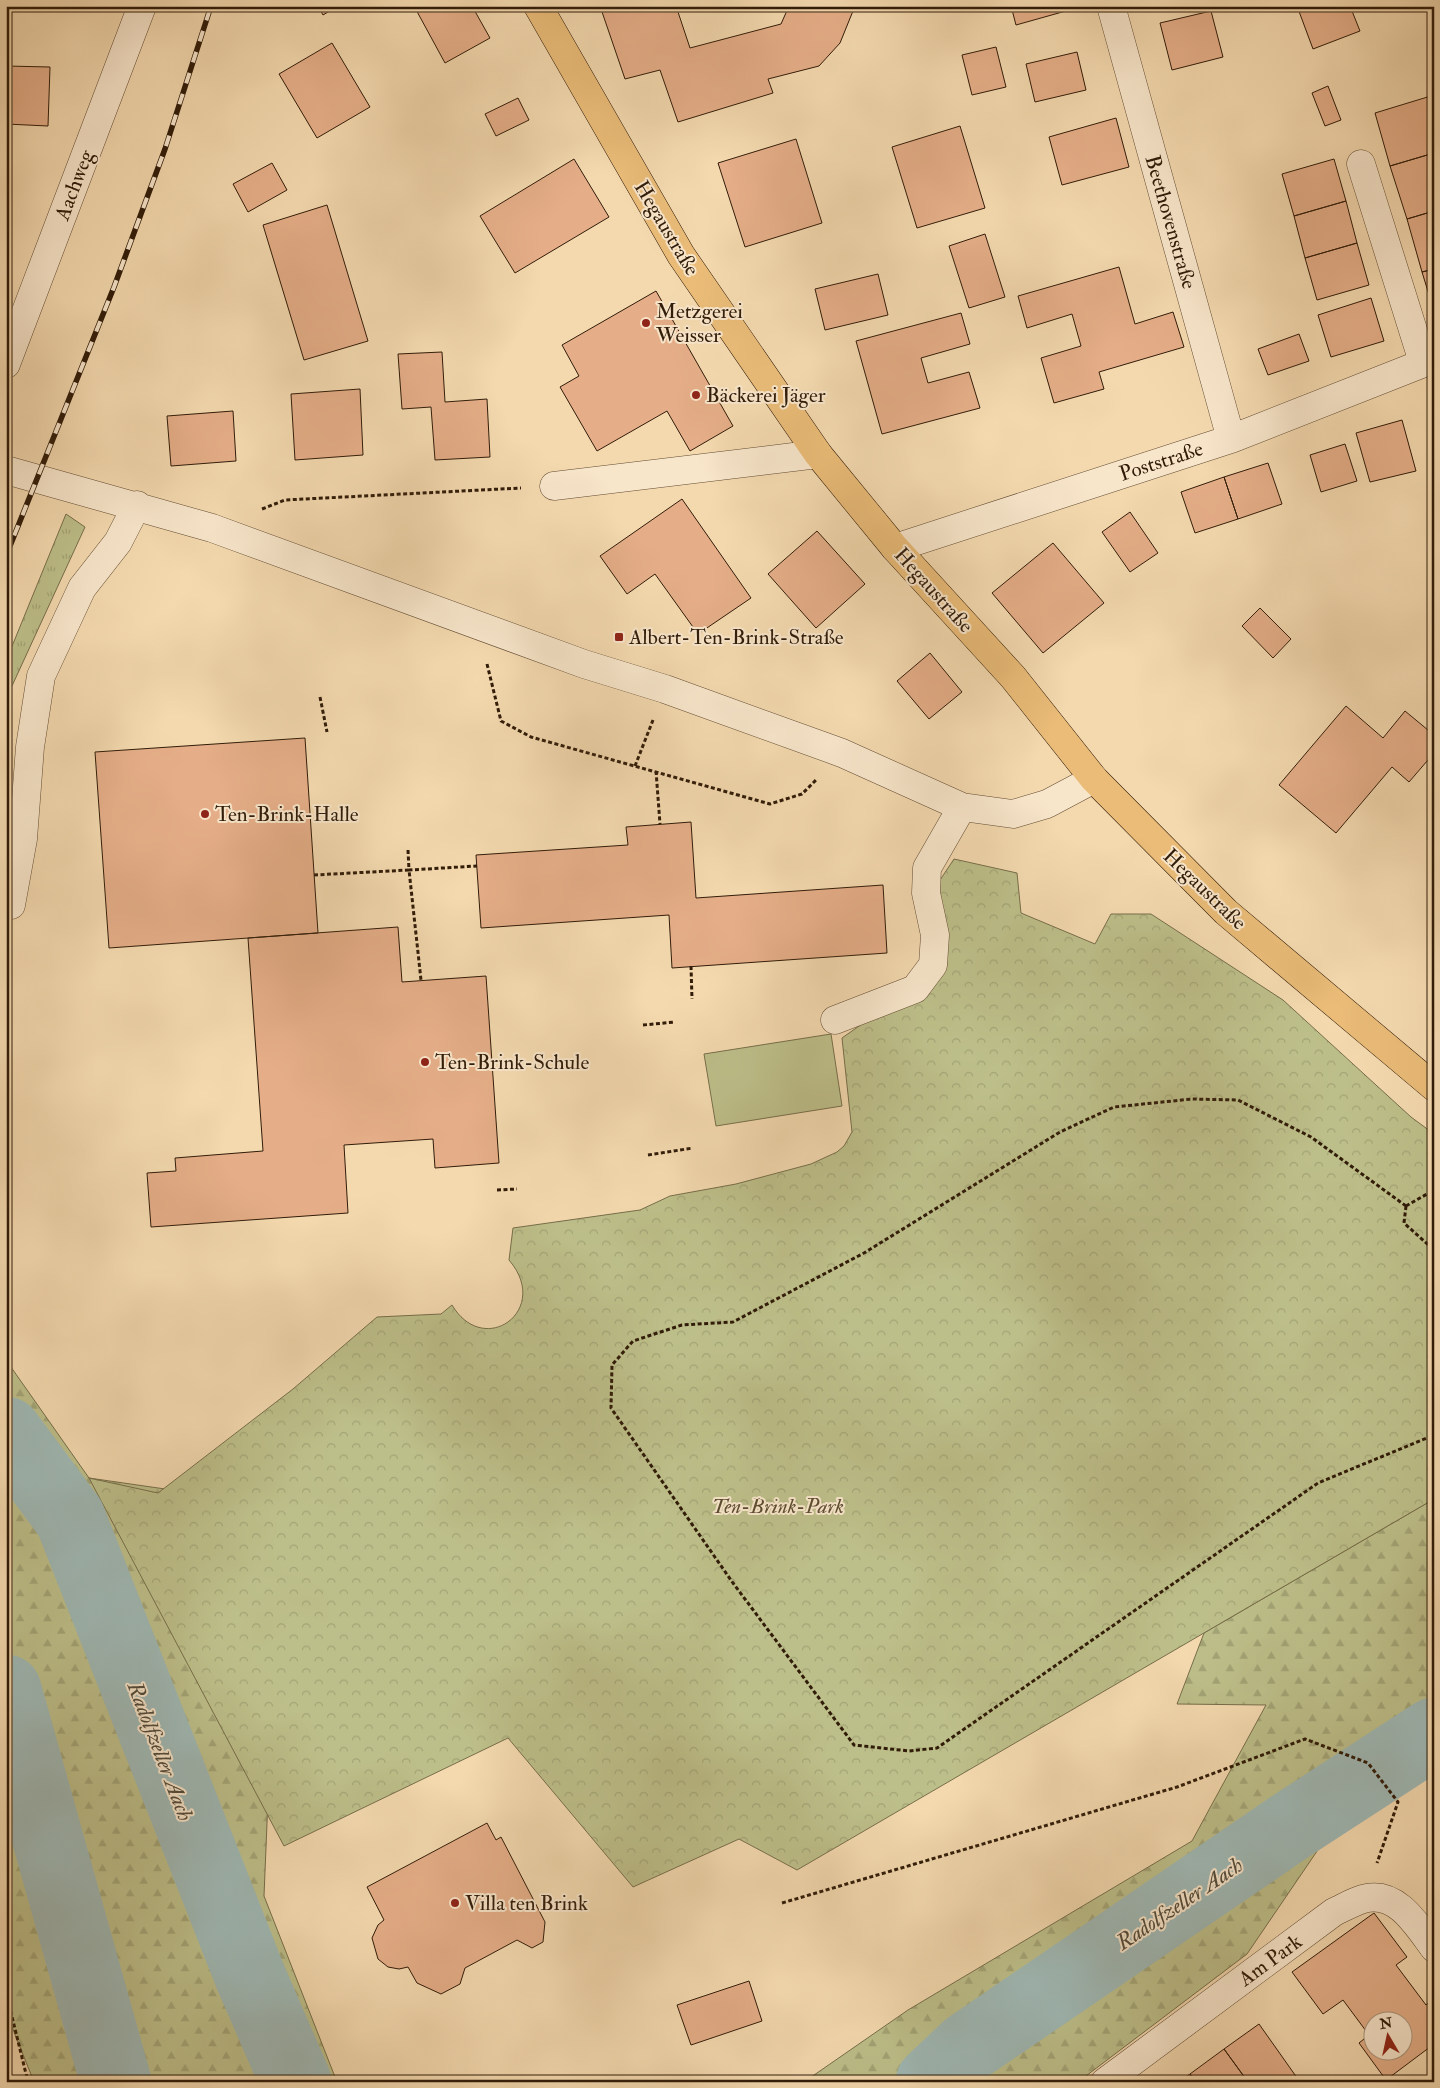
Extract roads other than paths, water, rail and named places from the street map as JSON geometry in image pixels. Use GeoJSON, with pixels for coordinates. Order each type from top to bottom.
{"type":"FeatureCollection","features":[{"type":"Feature","properties":{"kind":"main road","name":"Hegaustraße"},"geometry":{"type":"LineString","coordinates":[[538,6],[681,255],[818,454],[895,548],[1013,677],[1094,779],[1226,912],[1434,1086]]}},
{"type":"Feature","properties":{"kind":"street","name":"Aachweg"},"geometry":{"type":"LineString","coordinates":[[6,364],[142,6]]}},
{"type":"Feature","properties":{"kind":"street","name":"Beethovenstraße"},"geometry":{"type":"LineString","coordinates":[[1111,6],[1231,438]]}},
{"type":"Feature","properties":{"kind":"street","name":"Poststraße"},"geometry":{"type":"LineString","coordinates":[[895,548],[1231,438],[1428,360],[1361,164]]}},
{"type":"Feature","properties":{"kind":"street"},"geometry":{"type":"LineString","coordinates":[[554,486],[818,454]]}},
{"type":"Feature","properties":{"kind":"street"},"geometry":{"type":"LineString","coordinates":[[6,470],[137,505],[212,528],[584,664],[665,689],[842,753],[962,807],[1013,814],[1047,804],[1094,779]]}},
{"type":"Feature","properties":{"kind":"street"},"geometry":{"type":"LineString","coordinates":[[11,905],[23,839],[30,747],[41,676],[82,588],[118,542],[137,505]]}},
{"type":"Feature","properties":{"kind":"street"},"geometry":{"type":"LineString","coordinates":[[835,1020],[915,989],[933,965],[935,935],[926,892],[927,868],[962,807]]}},
{"type":"Feature","properties":{"kind":"street","name":"Am Park"},"geometry":{"type":"LineString","coordinates":[[1104,2082],[1334,1912],[1364,1898],[1389,1899],[1413,1919],[1434,1948]]}},
{"type":"Feature","properties":{"kind":"waterway","name":"Radolfzeller Aach"},"geometry":{"type":"LineString","coordinates":[[6,1432],[70,1518],[250,1976],[296,2082]]}},
{"type":"Feature","properties":{"kind":"waterway","name":"Radolfzeller Aach"},"geometry":{"type":"LineString","coordinates":[[6,1690],[116,2082]]}},
{"type":"Feature","properties":{"kind":"waterway","name":"Radolfzeller Aach"},"geometry":{"type":"LineString","coordinates":[[931,2082],[968,2047],[1291,1826],[1434,1733]]}},
{"type":"Feature","properties":{"kind":"railway"},"geometry":{"type":"LineString","coordinates":[[6,556],[114,287],[165,149],[211,6]]}},
{"type":"Feature","properties":{"kind":"place","name":"Metzgerei Weisser"},"geometry":{"type":"Point","coordinates":[646,323]}},
{"type":"Feature","properties":{"kind":"place","name":"Bäckerei Jäger"},"geometry":{"type":"Point","coordinates":[696,395]}},
{"type":"Feature","properties":{"kind":"place","name":"Albert-Ten-Brink-Straße"},"geometry":{"type":"Point","coordinates":[619,637]}},
{"type":"Feature","properties":{"kind":"place","name":"Ten-Brink-Halle"},"geometry":{"type":"Point","coordinates":[205,814]}},
{"type":"Feature","properties":{"kind":"place","name":"Ten-Brink-Schule"},"geometry":{"type":"Point","coordinates":[425,1062]}},
{"type":"Feature","properties":{"kind":"place","name":"Villa ten Brink"},"geometry":{"type":"Point","coordinates":[455,1903]}},
{"type":"Feature","properties":{"kind":"park label","name":"Ten-Brink-Park"},"geometry":{"type":"Point","coordinates":[778,1506]}}]}
